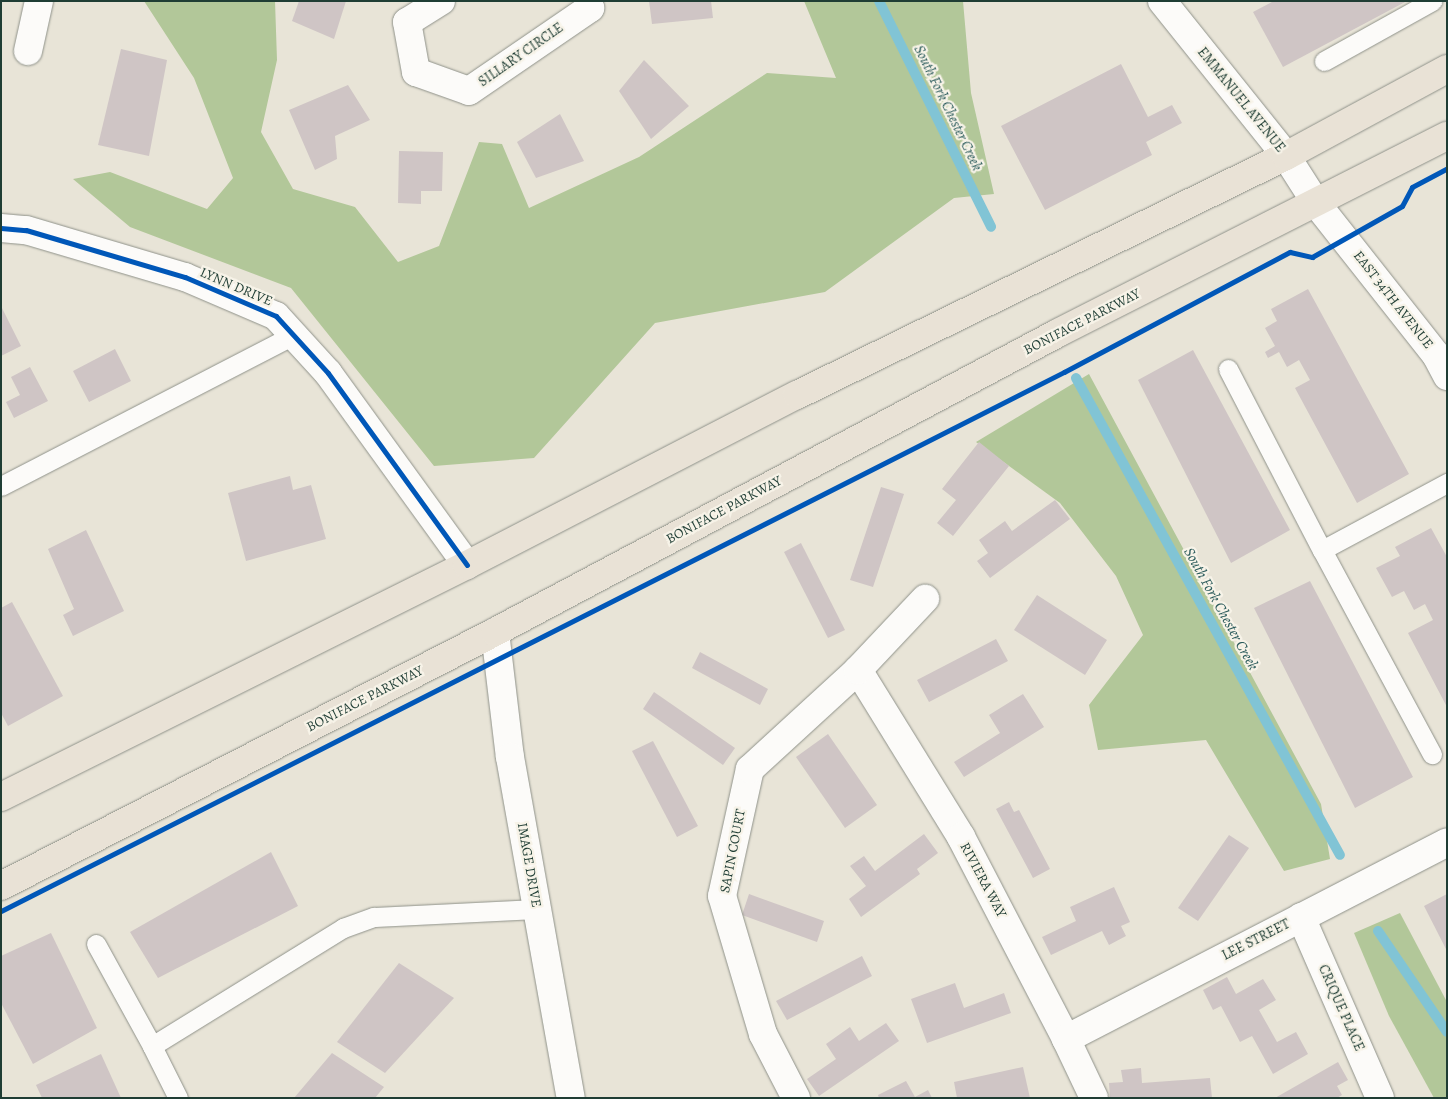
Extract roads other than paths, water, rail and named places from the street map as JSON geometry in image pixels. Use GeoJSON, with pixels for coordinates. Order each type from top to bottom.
{"type":"FeatureCollection","features":[{"type":"Feature","properties":{"kind":"main road"},"geometry":{"type":"LineString","coordinates":[[1,797],[467,565],[797,396],[1286,156],[1447,69]]}},
{"type":"Feature","properties":{"kind":"main road","name":"BONIFACE PARKWAY"},"geometry":{"type":"LineString","coordinates":[[1,886],[495,632],[1058,333],[1447,136]]}},
{"type":"Feature","properties":{"kind":"street"},"geometry":{"type":"LineString","coordinates":[[28,50],[39,1]]}},
{"type":"Feature","properties":{"kind":"street","name":"SILLARY CIRCLE"},"geometry":{"type":"LineString","coordinates":[[441,1],[407,22],[416,72],[469,91],[590,8],[588,1]]}},
{"type":"Feature","properties":{"kind":"street","name":"EMMANUEL AVENUE"},"geometry":{"type":"LineString","coordinates":[[1162,1],[1286,156],[1316,203]]}},
{"type":"Feature","properties":{"kind":"street","name":"EAST 34TH AVENUE"},"geometry":{"type":"LineString","coordinates":[[1316,203],[1436,354],[1447,376]]}},
{"type":"Feature","properties":{"kind":"street","name":"LYNN DRIVE"},"geometry":{"type":"LineString","coordinates":[[1,228],[26,230],[185,277],[276,316],[328,373],[467,565]]}},
{"type":"Feature","properties":{"kind":"street","name":"SAPIN COURT"},"geometry":{"type":"LineString","coordinates":[[796,1098],[763,1034],[722,896],[750,769],[858,670],[925,598]]}},
{"type":"Feature","properties":{"kind":"street","name":"IMAGE DRIVE"},"geometry":{"type":"LineString","coordinates":[[495,632],[510,757],[571,1098]]}},
{"type":"Feature","properties":{"kind":"street","name":"RIVIERA WAY"},"geometry":{"type":"LineString","coordinates":[[858,670],[961,837],[1066,1039],[1094,1098]]}},
{"type":"Feature","properties":{"kind":"street","name":"LEE STREET"},"geometry":{"type":"LineString","coordinates":[[1066,1039],[1447,842]]}},
{"type":"Feature","properties":{"kind":"street","name":"CRIQUE PLACE"},"geometry":{"type":"LineString","coordinates":[[1301,917],[1380,1098]]}},
{"type":"Feature","properties":{"kind":"lane"},"geometry":{"type":"LineString","coordinates":[[1324,61],[1430,2]]}},
{"type":"Feature","properties":{"kind":"lane"},"geometry":{"type":"LineString","coordinates":[[1,486],[294,335]]}},
{"type":"Feature","properties":{"kind":"lane"},"geometry":{"type":"LineString","coordinates":[[1228,369],[1322,550],[1432,754]]}},
{"type":"Feature","properties":{"kind":"lane"},"geometry":{"type":"LineString","coordinates":[[1322,550],[1447,483]]}},
{"type":"Feature","properties":{"kind":"lane"},"geometry":{"type":"LineString","coordinates":[[152,1046],[342,928],[374,917],[537,909]]}},
{"type":"Feature","properties":{"kind":"lane"},"geometry":{"type":"LineString","coordinates":[[96,944],[178,1098]]}},
{"type":"Feature","properties":{"kind":"waterway","name":"South Fork Chester Creek"},"geometry":{"type":"LineString","coordinates":[[879,1],[991,227]]}},
{"type":"Feature","properties":{"kind":"waterway","name":"South Fork Chester Creek"},"geometry":{"type":"LineString","coordinates":[[1076,378],[1340,855]]}},
{"type":"Feature","properties":{"kind":"waterway","name":"South Fork Chester Creek"},"geometry":{"type":"LineString","coordinates":[[1378,931],[1447,1032]]}}]}
